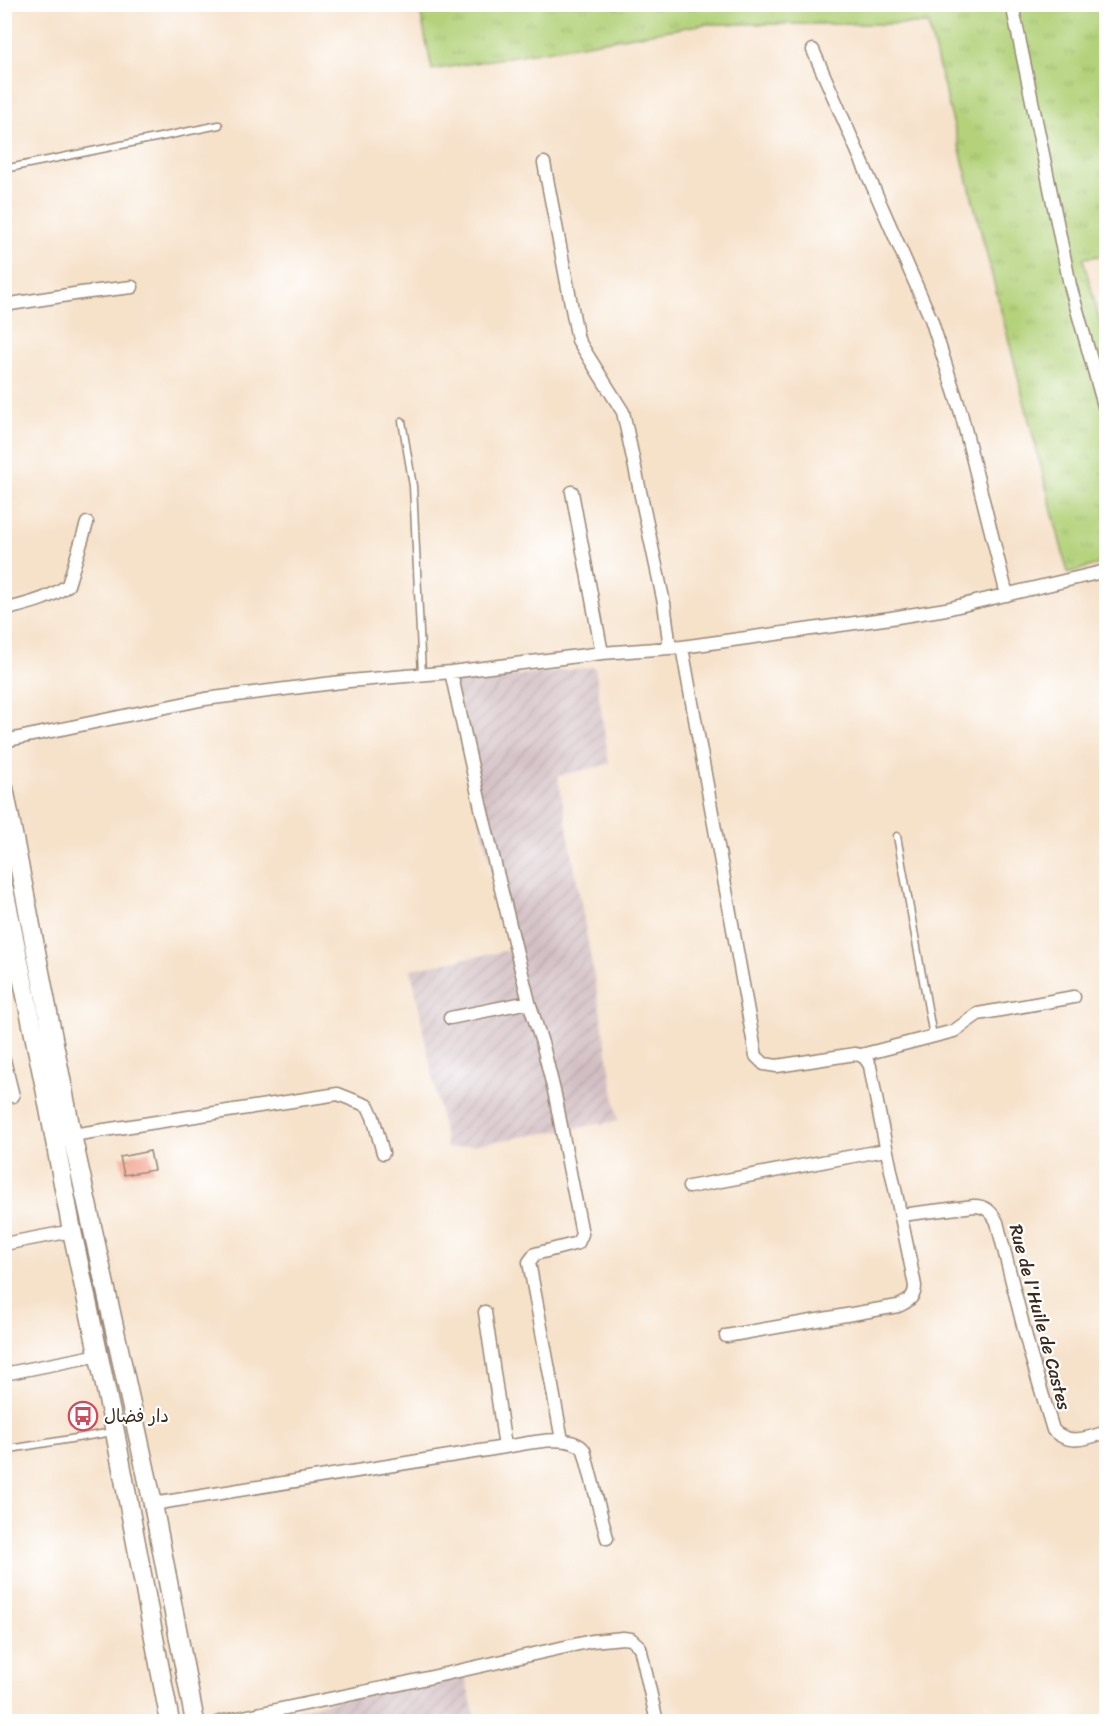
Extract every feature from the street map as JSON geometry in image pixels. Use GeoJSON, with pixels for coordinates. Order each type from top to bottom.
{"type":"FeatureCollection","features":[{"type":"Feature","properties":{"kind":"main road"},"geometry":{"type":"LineString","coordinates":[[4,788],[72,1135],[153,1504],[195,1722]]}},
{"type":"Feature","properties":{"kind":"main road"},"geometry":{"type":"LineString","coordinates":[[4,889],[72,1231],[115,1432],[170,1722]]}},
{"type":"Feature","properties":{"kind":"street"},"geometry":{"type":"LineString","coordinates":[[1012,4],[1070,285],[1107,413]]}},
{"type":"Feature","properties":{"kind":"street"},"geometry":{"type":"LineString","coordinates":[[813,50],[931,319],[960,413],[1006,595]]}},
{"type":"Feature","properties":{"kind":"street"},"geometry":{"type":"LineString","coordinates":[[544,163],[579,340],[623,412],[664,603],[676,648],[756,1056],[764,1064],[777,1066],[861,1055],[954,1031],[978,1014],[1074,997]]}},
{"type":"Feature","properties":{"kind":"street"},"geometry":{"type":"LineString","coordinates":[[4,305],[81,292],[132,287]]}},
{"type":"Feature","properties":{"kind":"street"},"geometry":{"type":"LineString","coordinates":[[572,492],[602,653]]}},
{"type":"Feature","properties":{"kind":"street"},"geometry":{"type":"LineString","coordinates":[[4,610],[34,602],[68,585],[87,523]]}},
{"type":"Feature","properties":{"kind":"street"},"geometry":{"type":"LineString","coordinates":[[4,741],[205,699],[602,653],[676,648],[891,618],[946,609],[1107,571]]}},
{"type":"Feature","properties":{"kind":"street"},"geometry":{"type":"LineString","coordinates":[[451,672],[481,808],[529,1002],[555,1095],[582,1234],[578,1243],[535,1254],[529,1262],[562,1440]]}},
{"type":"Feature","properties":{"kind":"street"},"geometry":{"type":"LineString","coordinates":[[450,1018],[529,1002]]}},
{"type":"Feature","properties":{"kind":"street"},"geometry":{"type":"LineString","coordinates":[[726,1336],[898,1306],[907,1303],[915,1292],[901,1215],[885,1150],[870,1065],[861,1055]]}},
{"type":"Feature","properties":{"kind":"street"},"geometry":{"type":"LineString","coordinates":[[4,1060],[13,1096]]}},
{"type":"Feature","properties":{"kind":"street"},"geometry":{"type":"LineString","coordinates":[[72,1135],[338,1094],[368,1106],[383,1153]]}},
{"type":"Feature","properties":{"kind":"street"},"geometry":{"type":"LineString","coordinates":[[689,1187],[885,1150]]}},
{"type":"Feature","properties":{"kind":"street","name":"Rue de l'Huile de Castes"},"geometry":{"type":"LineString","coordinates":[[901,1215],[974,1206],[981,1206],[990,1212],[997,1222],[1030,1353],[1053,1430],[1058,1436],[1072,1440],[1107,1432]]}},
{"type":"Feature","properties":{"kind":"street"},"geometry":{"type":"LineString","coordinates":[[4,1244],[72,1231]]}},
{"type":"Feature","properties":{"kind":"street"},"geometry":{"type":"LineString","coordinates":[[485,1312],[505,1447]]}},
{"type":"Feature","properties":{"kind":"street"},"geometry":{"type":"LineString","coordinates":[[4,1374],[99,1355]]}},
{"type":"Feature","properties":{"kind":"street"},"geometry":{"type":"LineString","coordinates":[[153,1504],[505,1447],[562,1440],[571,1441],[584,1450],[607,1538]]}},
{"type":"Feature","properties":{"kind":"street"},"geometry":{"type":"LineString","coordinates":[[219,1722],[387,1687],[546,1650],[592,1641],[623,1638],[631,1639],[640,1647],[657,1722]]}},
{"type":"Feature","properties":{"kind":"lane"},"geometry":{"type":"LineString","coordinates":[[4,169],[219,125]]}},
{"type":"Feature","properties":{"kind":"lane"},"geometry":{"type":"LineString","coordinates":[[402,421],[413,486],[422,675]]}},
{"type":"Feature","properties":{"kind":"lane"},"geometry":{"type":"LineString","coordinates":[[897,836],[933,1036]]}},
{"type":"Feature","properties":{"kind":"lane"},"geometry":{"type":"LineString","coordinates":[[4,1450],[115,1432]]}},
{"type":"Feature","properties":{"kind":"shaded area"},"geometry":{"type":"Polygon","coordinates":[[[595,667],[609,764],[558,776],[618,1121],[447,1149],[411,969],[510,950],[449,682],[595,667]]]}},
{"type":"Feature","properties":{"kind":"shaded area"},"geometry":{"type":"Polygon","coordinates":[[[464,1673],[476,1721],[237,1722],[464,1673]]]}},
{"type":"Feature","properties":{"kind":"green space"},"geometry":{"type":"Polygon","coordinates":[[[419,5],[1106,5],[1106,255],[1083,258],[1106,345],[1106,562],[1068,573],[928,24],[705,24],[432,70],[419,5]]]}},
{"type":"Feature","properties":{"kind":"building"},"geometry":{"type":"Polygon","coordinates":[[[150,1151],[154,1170],[124,1175],[120,1157],[150,1151]]]}},
{"type":"Feature","properties":{"kind":"place","name":"دار فضال"},"geometry":{"type":"Point","coordinates":[83,1416]}}]}
